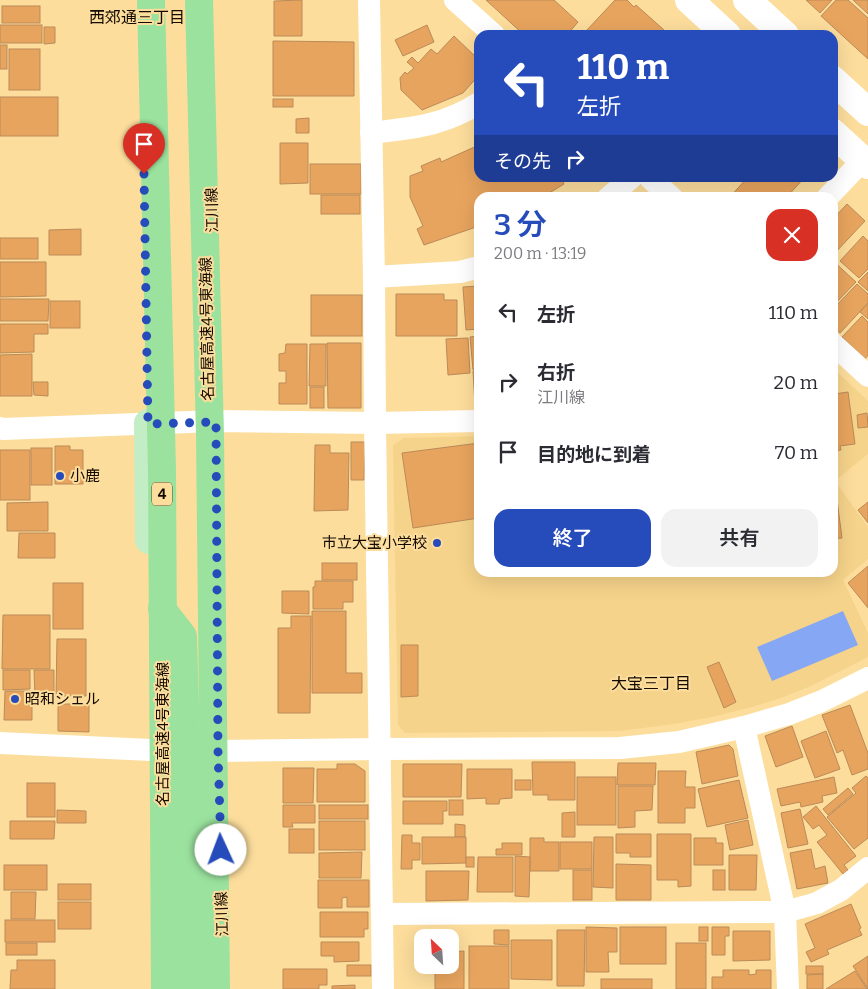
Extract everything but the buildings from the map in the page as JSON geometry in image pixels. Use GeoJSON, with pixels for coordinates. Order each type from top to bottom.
{"type":"FeatureCollection","features":[{"type":"Feature","properties":{"kind":"highway","name":"名古屋高速4号東海線"},"geometry":{"type":"LineString","coordinates":[[150,0],[162,452],[165,989]]}},
{"type":"Feature","properties":{"kind":"highway","name":"名古屋高速4号東海線"},"geometry":{"type":"LineString","coordinates":[[199,0],[210,435],[216,989]]}},
{"type":"Feature","properties":{"kind":"highway"},"geometry":{"type":"LineString","coordinates":[[162,609],[184,636],[193,989]]}},
{"type":"Feature","properties":{"kind":"main road"},"geometry":{"type":"LineString","coordinates":[[141,0],[154,989]]}},
{"type":"Feature","properties":{"kind":"main road","name":"江川線"},"geometry":{"type":"LineString","coordinates":[[208,0],[216,422],[218,751],[224,989]]}},
{"type":"Feature","properties":{"kind":"street"},"geometry":{"type":"LineString","coordinates":[[369,0],[383,989]]}},
{"type":"Feature","properties":{"kind":"street"},"geometry":{"type":"LineString","coordinates":[[455,0],[488,30]]}},
{"type":"Feature","properties":{"kind":"street"},"geometry":{"type":"LineString","coordinates":[[689,0],[722,30]]}},
{"type":"Feature","properties":{"kind":"street"},"geometry":{"type":"LineString","coordinates":[[747,0],[780,30]]}},
{"type":"Feature","properties":{"kind":"street"},"geometry":{"type":"LineString","coordinates":[[838,84],[868,112]]}},
{"type":"Feature","properties":{"kind":"street"},"geometry":{"type":"LineString","coordinates":[[372,133],[418,128],[458,115],[474,106]]}},
{"type":"Feature","properties":{"kind":"street"},"geometry":{"type":"LineString","coordinates":[[833,192],[865,162],[838,137]]}},
{"type":"Feature","properties":{"kind":"street"},"geometry":{"type":"LineString","coordinates":[[615,192],[626,182]]}},
{"type":"Feature","properties":{"kind":"street"},"geometry":{"type":"LineString","coordinates":[[654,182],[665,192]]}},
{"type":"Feature","properties":{"kind":"street"},"geometry":{"type":"LineString","coordinates":[[374,277],[460,272],[474,268]]}},
{"type":"Feature","properties":{"kind":"street"},"geometry":{"type":"LineString","coordinates":[[838,349],[868,376]]}},
{"type":"Feature","properties":{"kind":"street"},"geometry":{"type":"LineString","coordinates":[[0,428],[216,422],[375,423],[474,421]]}},
{"type":"Feature","properties":{"kind":"street"},"geometry":{"type":"LineString","coordinates":[[218,751],[620,748],[679,742],[789,714],[822,701],[868,678]]}},
{"type":"Feature","properties":{"kind":"street"},"geometry":{"type":"LineString","coordinates":[[744,727],[785,912],[788,989]]}},
{"type":"Feature","properties":{"kind":"street"},"geometry":{"type":"LineString","coordinates":[[0,743],[151,750]]}},
{"type":"Feature","properties":{"kind":"street"},"geometry":{"type":"LineString","coordinates":[[382,914],[785,912],[817,903],[841,890],[868,868]]}},
{"type":"Feature","properties":{"kind":"shaded area","name":"市立大宝小学校"},"geometry":{"type":"Polygon","coordinates":[[[838,373],[868,401],[868,454],[838,479],[838,373]]]}},
{"type":"Feature","properties":{"kind":"shaded area","name":"市立大宝小学校"},"geometry":{"type":"Polygon","coordinates":[[[474,436],[474,577],[838,577],[838,485],[868,527],[868,559],[843,580],[868,633],[868,657],[813,685],[781,698],[712,717],[674,724],[620,731],[405,733],[398,725],[393,445],[404,438],[474,436]]]}},
{"type":"Feature","properties":{"kind":"water"},"geometry":{"type":"Polygon","coordinates":[[[843,611],[858,645],[772,681],[757,647],[843,611]]]}},
{"type":"Feature","properties":{"kind":"place","name":"小鹿"},"geometry":{"type":"Point","coordinates":[60,476]}},
{"type":"Feature","properties":{"kind":"place","name":"市立大宝小学校"},"geometry":{"type":"Point","coordinates":[437,543]}},
{"type":"Feature","properties":{"kind":"place","name":"昭和シェル"},"geometry":{"type":"Point","coordinates":[15,699]}},
{"type":"Feature","properties":{"kind":"district","name":"西郊通三丁目"},"geometry":{"type":"Point","coordinates":[137,17]}},
{"type":"Feature","properties":{"kind":"district","name":"大宝三丁目"},"geometry":{"type":"Point","coordinates":[651,683]}},
{"type":"Feature","properties":{"kind":"route"},"geometry":{"type":"LineString","coordinates":[[144,174],[148,424],[216,422],[218,751],[221,850]]}}]}
